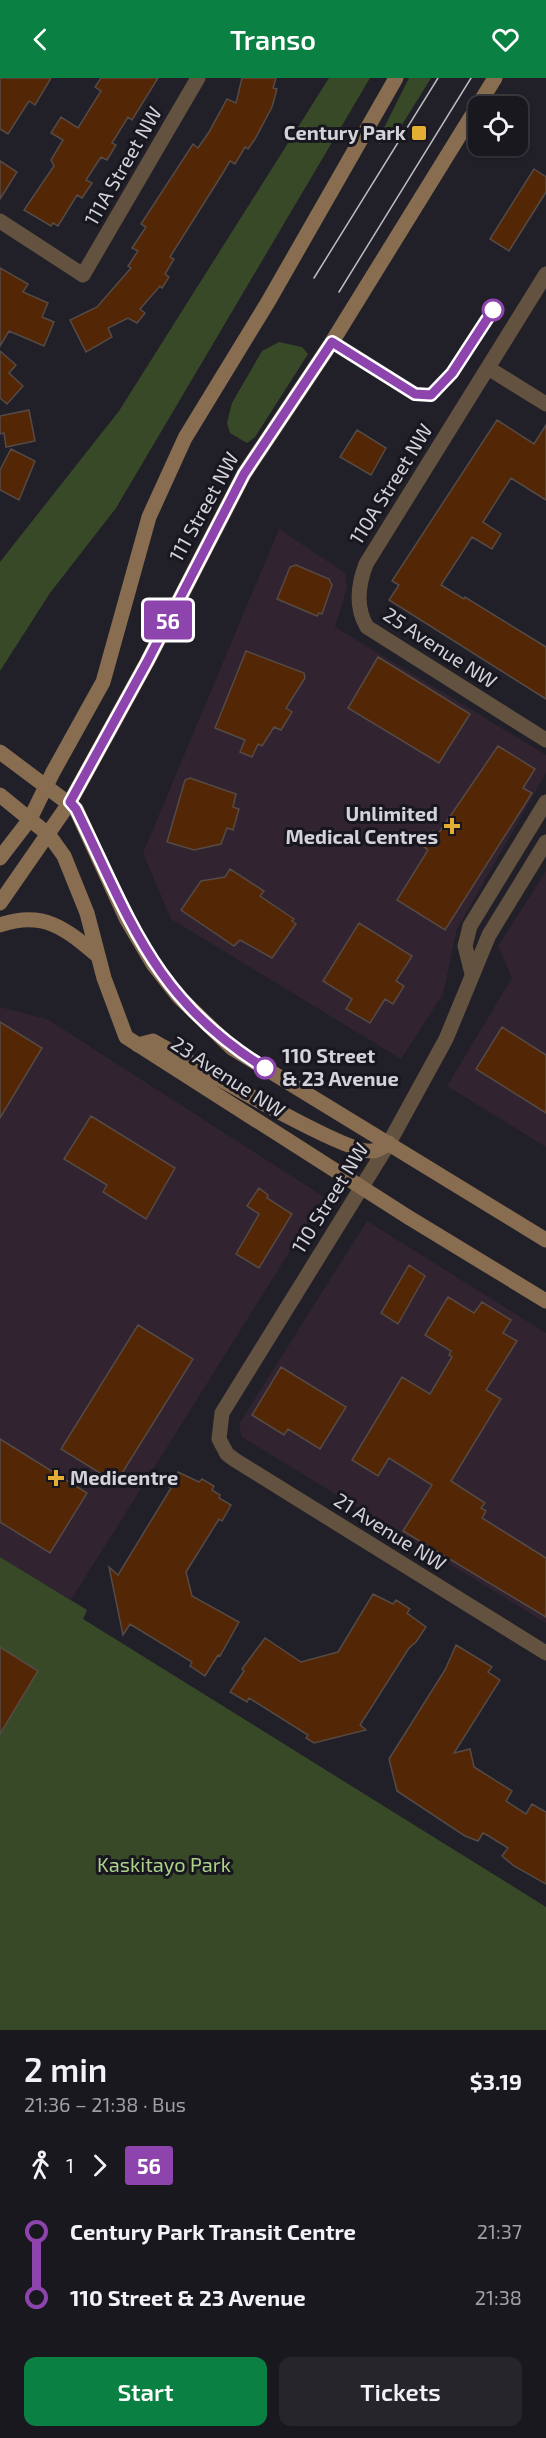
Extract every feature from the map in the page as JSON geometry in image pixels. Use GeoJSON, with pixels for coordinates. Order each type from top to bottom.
{"type":"FeatureCollection","features":[{"type":"Feature","properties":{"kind":"main road","name":"111 Street NW"},"geometry":{"type":"LineString","coordinates":[[0,858],[30,819],[103,682],[150,517],[185,438],[268,302],[396,78]]}},
{"type":"Feature","properties":{"kind":"main road","name":"111 Street NW"},"geometry":{"type":"LineString","coordinates":[[0,903],[70,802],[147,662],[244,474],[332,342],[495,78]]}},
{"type":"Feature","properties":{"kind":"main road","name":"23 Avenue NW"},"geometry":{"type":"LineString","coordinates":[[0,752],[70,802],[76,809],[100,856],[127,920],[153,963],[179,997],[232,1048],[546,1240]]}},
{"type":"Feature","properties":{"kind":"main road","name":"23 Avenue NW"},"geometry":{"type":"LineString","coordinates":[[0,795],[49,835],[64,856],[79,894],[126,1037],[362,1187],[546,1300]]}},
{"type":"Feature","properties":{"kind":"main road"},"geometry":{"type":"LineString","coordinates":[[0,925],[15,920],[44,920],[68,931],[98,956]]}},
{"type":"Feature","properties":{"kind":"main road"},"geometry":{"type":"LineString","coordinates":[[138,1045],[153,1041],[296,1120],[351,1146],[373,1151],[389,1143]]}},
{"type":"Feature","properties":{"kind":"street","name":"111A Street NW"},"geometry":{"type":"LineString","coordinates":[[0,221],[83,275],[198,78]]}},
{"type":"Feature","properties":{"kind":"street","name":"110A Street NW"},"geometry":{"type":"LineString","coordinates":[[366,564],[546,274]]}},
{"type":"Feature","properties":{"kind":"street"},"geometry":{"type":"LineString","coordinates":[[488,368],[546,404]]}},
{"type":"Feature","properties":{"kind":"street","name":"25 Avenue NW"},"geometry":{"type":"LineString","coordinates":[[366,564],[359,590],[361,617],[367,627],[546,740]]}},
{"type":"Feature","properties":{"kind":"street"},"geometry":{"type":"LineString","coordinates":[[472,975],[465,946],[470,926],[546,802]]}},
{"type":"Feature","properties":{"kind":"street","name":"110 Street NW"},"geometry":{"type":"LineString","coordinates":[[219,1439],[219,1420],[226,1405],[389,1143],[446,1039],[495,924],[546,843]]}},
{"type":"Feature","properties":{"kind":"street","name":"21 Avenue NW"},"geometry":{"type":"LineString","coordinates":[[219,1439],[227,1454],[235,1460],[546,1653]]}},
{"type":"Feature","properties":{"kind":"shaded area"},"geometry":{"type":"Polygon","coordinates":[[[279,529],[345,573],[347,588],[335,627],[546,755],[546,773],[457,929],[443,994],[401,1059],[171,919],[143,853],[279,529]]]}},
{"type":"Feature","properties":{"kind":"shaded area"},"geometry":{"type":"Polygon","coordinates":[[[546,871],[546,1147],[447,1086],[512,978],[498,946],[546,871]]]}},
{"type":"Feature","properties":{"kind":"shaded area"},"geometry":{"type":"Polygon","coordinates":[[[0,1007],[47,1019],[324,1197],[71,1600],[0,1557],[0,1007]]]}},
{"type":"Feature","properties":{"kind":"shaded area"},"geometry":{"type":"Polygon","coordinates":[[[367,1221],[546,1333],[546,1623],[242,1437],[239,1424],[367,1221]]]}},
{"type":"Feature","properties":{"kind":"green space"},"geometry":{"type":"Polygon","coordinates":[[[329,78],[370,78],[116,508],[50,593],[0,671],[0,562],[119,411],[329,78]]]}},
{"type":"Feature","properties":{"kind":"green space"},"geometry":{"type":"Polygon","coordinates":[[[409,78],[431,78],[400,128],[380,144],[377,142],[409,78]]]}},
{"type":"Feature","properties":{"kind":"green space"},"geometry":{"type":"Polygon","coordinates":[[[279,342],[302,347],[308,354],[255,437],[247,443],[230,433],[227,423],[232,403],[262,351],[279,342]]]}},
{"type":"Feature","properties":{"kind":"green space","name":"Kaskitayo Park"},"geometry":{"type":"Polygon","coordinates":[[[0,1557],[87,1610],[83,1619],[546,1907],[546,2030],[0,2030],[0,1557]]]}},
{"type":"Feature","properties":{"kind":"building"},"geometry":{"type":"Polygon","coordinates":[[[0,78],[51,78],[35,105],[29,101],[8,134],[0,129],[0,78]]]}},
{"type":"Feature","properties":{"kind":"building"},"geometry":{"type":"Polygon","coordinates":[[[101,78],[158,78],[132,120],[128,117],[112,143],[116,145],[107,160],[101,157],[86,180],[92,183],[82,198],[77,195],[58,226],[53,223],[51,226],[24,210],[54,166],[51,160],[63,140],[51,133],[61,117],[78,128],[101,91],[95,87],[101,78]]]}},
{"type":"Feature","properties":{"kind":"building"},"geometry":{"type":"Polygon","coordinates":[[[242,78],[276,78],[273,88],[277,89],[272,107],[255,139],[248,149],[245,147],[235,164],[230,161],[170,257],[174,259],[165,274],[169,277],[162,288],[160,286],[140,309],[145,313],[137,323],[128,318],[108,328],[112,337],[86,352],[70,320],[97,307],[131,268],[128,266],[138,251],[132,248],[146,227],[141,224],[193,144],[198,148],[227,99],[236,103],[242,78]]]}},
{"type":"Feature","properties":{"kind":"building"},"geometry":{"type":"Polygon","coordinates":[[[0,161],[17,172],[0,199],[0,161]]]}},
{"type":"Feature","properties":{"kind":"building"},"geometry":{"type":"Polygon","coordinates":[[[534,169],[546,177],[546,192],[509,251],[490,239],[534,169]]]}},
{"type":"Feature","properties":{"kind":"building"},"geometry":{"type":"Polygon","coordinates":[[[0,268],[28,284],[23,292],[48,303],[42,317],[54,322],[44,346],[9,331],[0,346],[0,268]]]}},
{"type":"Feature","properties":{"kind":"building"},"geometry":{"type":"Polygon","coordinates":[[[0,351],[16,365],[9,373],[23,386],[7,404],[0,398],[0,351]]]}},
{"type":"Feature","properties":{"kind":"building"},"geometry":{"type":"Polygon","coordinates":[[[29,410],[35,441],[6,447],[4,433],[0,434],[0,416],[29,410]]]}},
{"type":"Feature","properties":{"kind":"building"},"geometry":{"type":"Polygon","coordinates":[[[497,420],[534,444],[546,425],[546,500],[511,478],[483,522],[501,534],[492,549],[472,537],[441,585],[464,599],[465,597],[546,647],[546,699],[389,600],[399,585],[392,581],[497,420]]]}},
{"type":"Feature","properties":{"kind":"building"},"geometry":{"type":"Polygon","coordinates":[[[357,430],[386,448],[371,475],[340,457],[357,430]]]}},
{"type":"Feature","properties":{"kind":"building"},"geometry":{"type":"Polygon","coordinates":[[[11,449],[35,461],[19,500],[0,490],[0,470],[11,449]]]}},
{"type":"Feature","properties":{"kind":"building"},"geometry":{"type":"Polygon","coordinates":[[[296,565],[329,579],[332,585],[322,614],[319,613],[317,616],[277,599],[290,567],[296,565]]]}},
{"type":"Feature","properties":{"kind":"building"},"geometry":{"type":"Polygon","coordinates":[[[246,651],[304,673],[305,678],[286,708],[292,712],[281,730],[274,727],[262,746],[258,744],[252,757],[240,752],[245,740],[215,728],[246,651]]]}},
{"type":"Feature","properties":{"kind":"building"},"geometry":{"type":"Polygon","coordinates":[[[378,657],[470,714],[439,763],[348,708],[378,657]]]}},
{"type":"Feature","properties":{"kind":"building"},"geometry":{"type":"Polygon","coordinates":[[[498,746],[535,769],[523,788],[532,793],[445,930],[397,900],[428,850],[423,846],[433,831],[438,834],[498,746]]]}},
{"type":"Feature","properties":{"kind":"building"},"geometry":{"type":"Polygon","coordinates":[[[190,778],[236,794],[233,807],[239,809],[233,830],[227,828],[221,844],[194,850],[167,842],[185,780],[190,778]]]}},
{"type":"Feature","properties":{"kind":"building"},"geometry":{"type":"Polygon","coordinates":[[[230,869],[264,891],[260,896],[294,919],[292,921],[296,924],[272,958],[240,940],[234,946],[181,910],[201,881],[225,877],[230,869]]]}},
{"type":"Feature","properties":{"kind":"building"},"geometry":{"type":"Polygon","coordinates":[[[359,923],[412,956],[396,981],[404,986],[393,1004],[385,999],[370,1023],[346,1009],[352,999],[323,981],[359,923]]]}},
{"type":"Feature","properties":{"kind":"building"},"geometry":{"type":"Polygon","coordinates":[[[0,1022],[42,1048],[0,1118],[0,1022]]]}},
{"type":"Feature","properties":{"kind":"building"},"geometry":{"type":"Polygon","coordinates":[[[502,1027],[546,1055],[546,1113],[476,1069],[502,1027]]]}},
{"type":"Feature","properties":{"kind":"building"},"geometry":{"type":"Polygon","coordinates":[[[91,1116],[175,1168],[146,1219],[103,1192],[107,1185],[64,1159],[91,1116]]]}},
{"type":"Feature","properties":{"kind":"building"},"geometry":{"type":"Polygon","coordinates":[[[259,1188],[268,1195],[267,1198],[292,1214],[259,1268],[236,1254],[259,1214],[247,1206],[259,1188]]]}},
{"type":"Feature","properties":{"kind":"building"},"geometry":{"type":"Polygon","coordinates":[[[409,1265],[425,1276],[398,1324],[381,1313],[409,1265]]]}},
{"type":"Feature","properties":{"kind":"building"},"geometry":{"type":"Polygon","coordinates":[[[448,1297],[474,1313],[482,1302],[511,1320],[503,1333],[517,1341],[486,1390],[501,1399],[451,1481],[485,1503],[481,1508],[486,1511],[482,1518],[546,1558],[546,1617],[403,1531],[432,1485],[389,1458],[378,1476],[352,1460],[402,1377],[430,1394],[452,1357],[449,1355],[451,1351],[425,1335],[448,1297]]]}},
{"type":"Feature","properties":{"kind":"building"},"geometry":{"type":"Polygon","coordinates":[[[138,1325],[193,1359],[116,1483],[61,1449],[138,1325]]]}},
{"type":"Feature","properties":{"kind":"building"},"geometry":{"type":"Polygon","coordinates":[[[281,1367],[346,1407],[320,1449],[288,1429],[284,1435],[252,1415],[281,1367]]]}},
{"type":"Feature","properties":{"kind":"building"},"geometry":{"type":"Polygon","coordinates":[[[0,1439],[87,1493],[50,1553],[0,1522],[0,1439]]]}},
{"type":"Feature","properties":{"kind":"building"},"geometry":{"type":"Polygon","coordinates":[[[178,1472],[199,1482],[202,1479],[214,1486],[212,1490],[220,1495],[219,1498],[231,1505],[222,1521],[219,1519],[186,1572],[192,1596],[239,1622],[220,1656],[218,1655],[205,1676],[190,1666],[192,1662],[130,1624],[123,1635],[109,1567],[118,1575],[171,1488],[169,1487],[178,1472]]]}},
{"type":"Feature","properties":{"kind":"building"},"geometry":{"type":"Polygon","coordinates":[[[373,1594],[393,1604],[396,1600],[410,1609],[407,1613],[426,1627],[409,1648],[360,1725],[366,1730],[314,1743],[306,1738],[308,1735],[249,1698],[247,1702],[230,1692],[244,1671],[242,1669],[265,1638],[301,1662],[338,1652],[373,1594]]]}},
{"type":"Feature","properties":{"kind":"building"},"geometry":{"type":"Polygon","coordinates":[[[456,1645],[492,1667],[488,1672],[500,1680],[454,1753],[470,1749],[474,1767],[512,1791],[506,1801],[526,1814],[532,1804],[546,1812],[546,1884],[514,1866],[502,1856],[508,1848],[483,1833],[478,1841],[465,1836],[397,1791],[389,1759],[445,1670],[456,1645]]]}},
{"type":"Feature","properties":{"kind":"building"},"geometry":{"type":"Polygon","coordinates":[[[0,1647],[38,1671],[0,1734],[0,1647]]]}},
{"type":"Feature","properties":{"kind":"tram line"},"geometry":{"type":"LineString","coordinates":[[314,278],[438,78]]}},
{"type":"Feature","properties":{"kind":"tram line"},"geometry":{"type":"LineString","coordinates":[[339,292],[471,78]]}},
{"type":"Feature","properties":{"kind":"bus line","name":"56"},"geometry":{"type":"LineString","coordinates":[[265,1068],[232,1048],[179,997],[153,963],[127,920],[100,856],[76,809],[70,802],[147,662],[244,474],[332,342],[415,394],[431,395],[452,373],[493,310]]}},
{"type":"Feature","properties":{"kind":"place","name":"Century Park"},"geometry":{"type":"Point","coordinates":[419,133]}},
{"type":"Feature","properties":{"kind":"place","name":"Unlimited Medical Centres"},"geometry":{"type":"Point","coordinates":[452,826]}},
{"type":"Feature","properties":{"kind":"place","name":"110 Street & 23 Avenue"},"geometry":{"type":"Point","coordinates":[265,1068]}},
{"type":"Feature","properties":{"kind":"place","name":"Medicentre"},"geometry":{"type":"Point","coordinates":[56,1478]}}]}
